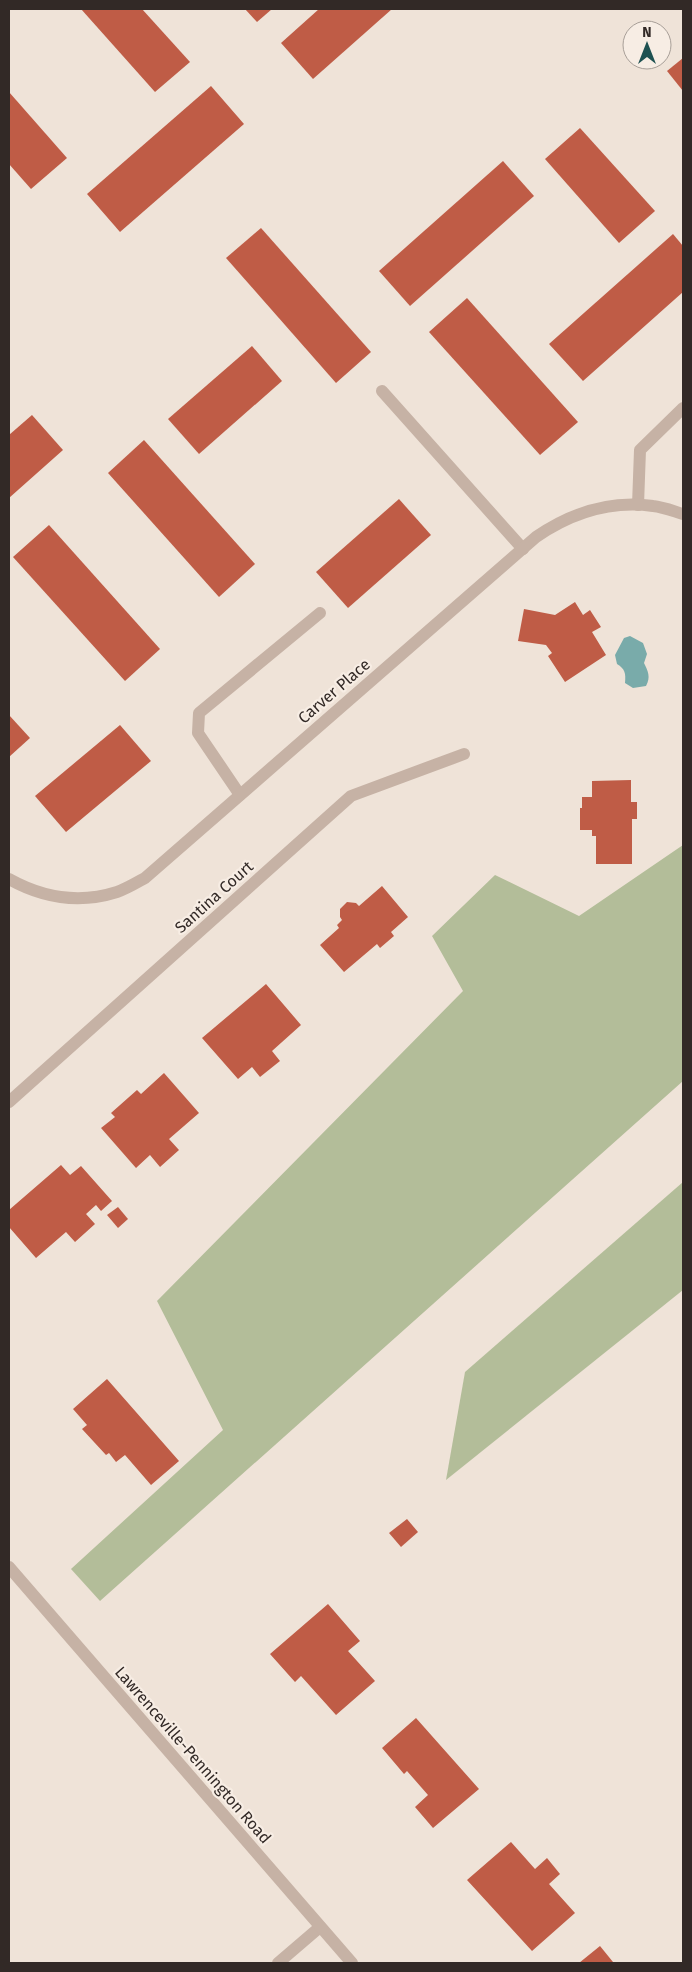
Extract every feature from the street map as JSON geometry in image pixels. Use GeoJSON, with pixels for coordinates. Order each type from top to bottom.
{"type":"FeatureCollection","features":[{"type":"Feature","properties":{"kind":"street"},"geometry":{"type":"LineString","coordinates":[[382,391],[523,549]]}},
{"type":"Feature","properties":{"kind":"street"},"geometry":{"type":"LineString","coordinates":[[638,506],[640,450],[683,408]]}},
{"type":"Feature","properties":{"kind":"street","name":"Carver Place"},"geometry":{"type":"LineString","coordinates":[[9,879],[28,889],[57,898],[84,899],[118,892],[144,878],[553,525],[585,511],[617,505],[654,506],[683,514]]}},
{"type":"Feature","properties":{"kind":"street"},"geometry":{"type":"LineString","coordinates":[[240,795],[198,733],[199,713],[320,613]]}},
{"type":"Feature","properties":{"kind":"street","name":"Santina Court"},"geometry":{"type":"LineString","coordinates":[[9,1102],[351,796],[464,754]]}},
{"type":"Feature","properties":{"kind":"street","name":"Lawrenceville-Pennington Road"},"geometry":{"type":"LineString","coordinates":[[9,1567],[352,1963]]}},
{"type":"Feature","properties":{"kind":"street"},"geometry":{"type":"LineString","coordinates":[[278,1963],[320,1927]]}},
{"type":"Feature","properties":{"kind":"green space"},"geometry":{"type":"Polygon","coordinates":[[[683,845],[683,1081],[100,1601],[71,1569],[223,1430],[157,1301],[463,991],[432,936],[495,875],[579,916],[683,845]]]}},
{"type":"Feature","properties":{"kind":"green space"},"geometry":{"type":"Polygon","coordinates":[[[683,1182],[683,1290],[446,1480],[465,1372],[683,1182]]]}},
{"type":"Feature","properties":{"kind":"water"},"geometry":{"type":"Polygon","coordinates":[[[630,636],[643,643],[647,654],[644,663],[649,677],[646,686],[633,688],[625,683],[624,672],[617,664],[615,655],[624,638],[630,636]]]}},
{"type":"Feature","properties":{"kind":"building"},"geometry":{"type":"Polygon","coordinates":[[[81,9],[142,9],[190,62],[155,92],[81,9]]]}},
{"type":"Feature","properties":{"kind":"building"},"geometry":{"type":"Polygon","coordinates":[[[245,9],[272,9],[257,22],[245,9]]]}},
{"type":"Feature","properties":{"kind":"building"},"geometry":{"type":"Polygon","coordinates":[[[319,9],[392,9],[313,79],[281,43],[319,9]]]}},
{"type":"Feature","properties":{"kind":"building"},"geometry":{"type":"Polygon","coordinates":[[[683,58],[683,91],[667,71],[672,70],[672,67],[683,58]]]}},
{"type":"Feature","properties":{"kind":"building"},"geometry":{"type":"Polygon","coordinates":[[[211,86],[244,124],[120,232],[87,194],[211,86]]]}},
{"type":"Feature","properties":{"kind":"building"},"geometry":{"type":"Polygon","coordinates":[[[9,92],[67,158],[31,189],[9,164],[9,92]]]}},
{"type":"Feature","properties":{"kind":"building"},"geometry":{"type":"Polygon","coordinates":[[[580,128],[655,211],[619,243],[545,159],[580,128]]]}},
{"type":"Feature","properties":{"kind":"building"},"geometry":{"type":"Polygon","coordinates":[[[503,161],[534,196],[410,306],[379,271],[503,161]]]}},
{"type":"Feature","properties":{"kind":"building"},"geometry":{"type":"Polygon","coordinates":[[[261,228],[371,352],[336,383],[226,258],[261,228]]]}},
{"type":"Feature","properties":{"kind":"building"},"geometry":{"type":"Polygon","coordinates":[[[673,234],[683,246],[683,292],[583,381],[549,344],[673,234]]]}},
{"type":"Feature","properties":{"kind":"building"},"geometry":{"type":"Polygon","coordinates":[[[467,298],[578,422],[540,455],[429,332],[467,298]]]}},
{"type":"Feature","properties":{"kind":"building"},"geometry":{"type":"Polygon","coordinates":[[[252,346],[282,381],[199,454],[168,419],[252,346]]]}},
{"type":"Feature","properties":{"kind":"building"},"geometry":{"type":"Polygon","coordinates":[[[32,415],[63,450],[9,498],[9,435],[32,415]]]}},
{"type":"Feature","properties":{"kind":"building"},"geometry":{"type":"Polygon","coordinates":[[[144,440],[255,564],[219,597],[108,473],[144,440]]]}},
{"type":"Feature","properties":{"kind":"building"},"geometry":{"type":"Polygon","coordinates":[[[399,499],[431,535],[348,608],[316,572],[399,499]]]}},
{"type":"Feature","properties":{"kind":"building"},"geometry":{"type":"Polygon","coordinates":[[[49,525],[160,649],[125,681],[13,557],[49,525]]]}},
{"type":"Feature","properties":{"kind":"building"},"geometry":{"type":"Polygon","coordinates":[[[575,602],[583,615],[590,610],[601,627],[592,632],[606,655],[565,682],[548,656],[552,653],[546,645],[518,641],[524,609],[555,615],[575,602]]]}},
{"type":"Feature","properties":{"kind":"building"},"geometry":{"type":"Polygon","coordinates":[[[9,715],[30,738],[9,757],[9,715]]]}},
{"type":"Feature","properties":{"kind":"building"},"geometry":{"type":"Polygon","coordinates":[[[120,725],[151,761],[66,832],[35,796],[120,725]]]}},
{"type":"Feature","properties":{"kind":"building"},"geometry":{"type":"Polygon","coordinates":[[[631,780],[631,802],[637,802],[637,819],[632,819],[632,864],[596,864],[596,836],[592,836],[592,830],[580,830],[582,797],[592,797],[592,781],[631,780]]]}},
{"type":"Feature","properties":{"kind":"building"},"geometry":{"type":"Polygon","coordinates":[[[382,886],[408,917],[391,932],[394,936],[380,948],[377,944],[344,972],[320,945],[339,928],[337,925],[342,920],[340,909],[347,902],[356,903],[359,906],[382,886]]]}},
{"type":"Feature","properties":{"kind":"building"},"geometry":{"type":"Polygon","coordinates":[[[266,984],[301,1025],[272,1051],[280,1061],[260,1077],[252,1067],[238,1079],[202,1038],[266,984]]]}},
{"type":"Feature","properties":{"kind":"building"},"geometry":{"type":"Polygon","coordinates":[[[164,1073],[199,1113],[169,1139],[179,1150],[160,1167],[150,1155],[136,1168],[101,1128],[115,1117],[111,1113],[137,1090],[141,1094],[164,1073]]]}},
{"type":"Feature","properties":{"kind":"building"},"geometry":{"type":"Polygon","coordinates":[[[61,1165],[70,1175],[81,1166],[112,1201],[101,1211],[96,1205],[86,1214],[95,1224],[75,1242],[66,1232],[36,1258],[9,1227],[9,1210],[61,1165]]]}},
{"type":"Feature","properties":{"kind":"building"},"geometry":{"type":"Polygon","coordinates":[[[118,1207],[128,1219],[118,1228],[107,1215],[118,1207]]]}},
{"type":"Feature","properties":{"kind":"building"},"geometry":{"type":"Polygon","coordinates":[[[107,1379],[179,1461],[151,1485],[125,1455],[116,1462],[109,1453],[106,1455],[82,1429],[87,1425],[73,1409],[107,1379]]]}},
{"type":"Feature","properties":{"kind":"building"},"geometry":{"type":"Polygon","coordinates":[[[407,1519],[418,1532],[401,1547],[389,1533],[407,1519]]]}},
{"type":"Feature","properties":{"kind":"building"},"geometry":{"type":"Polygon","coordinates":[[[328,1604],[360,1641],[348,1651],[375,1681],[336,1715],[301,1676],[295,1682],[270,1654],[328,1604]]]}},
{"type":"Feature","properties":{"kind":"building"},"geometry":{"type":"Polygon","coordinates":[[[416,1718],[479,1789],[433,1828],[415,1807],[428,1795],[407,1771],[404,1774],[382,1748],[416,1718]]]}},
{"type":"Feature","properties":{"kind":"building"},"geometry":{"type":"Polygon","coordinates":[[[511,1842],[535,1869],[547,1858],[560,1874],[549,1884],[575,1913],[532,1951],[467,1880],[511,1842]]]}},
{"type":"Feature","properties":{"kind":"building"},"geometry":{"type":"Polygon","coordinates":[[[600,1946],[613,1962],[579,1963],[600,1946]]]}}]}
